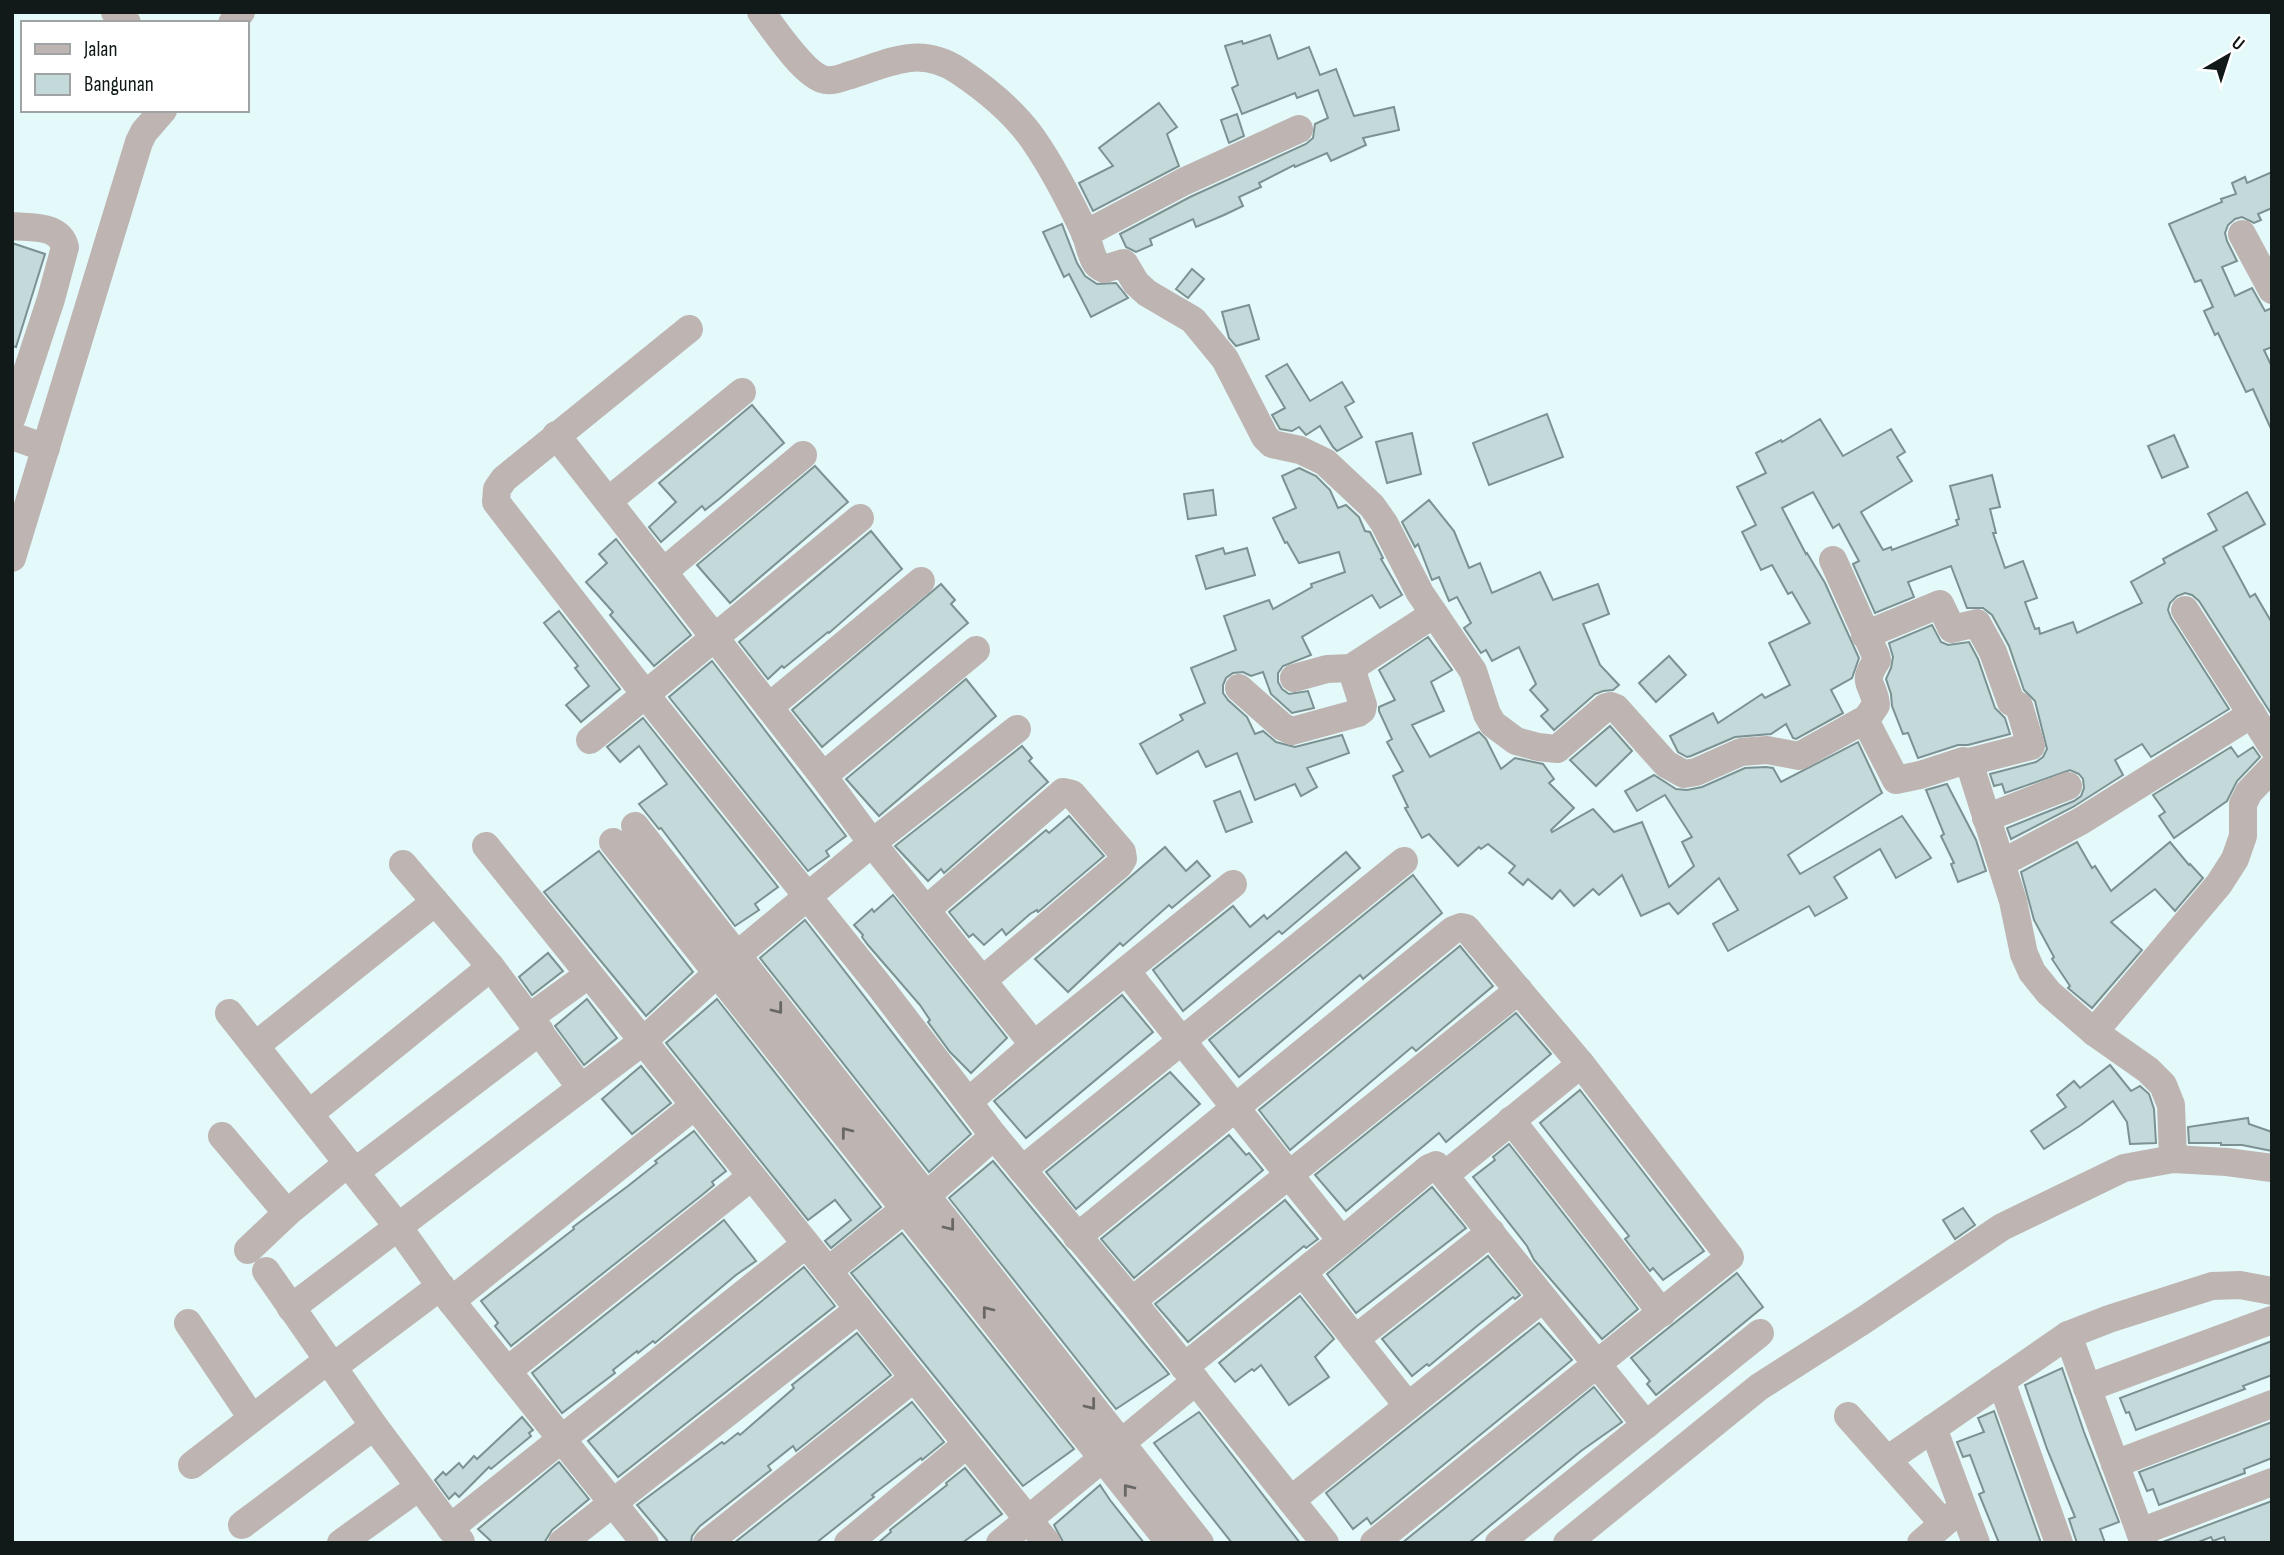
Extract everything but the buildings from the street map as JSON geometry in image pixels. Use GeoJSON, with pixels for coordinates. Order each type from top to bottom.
{"type":"FeatureCollection","features":[{"type":"Feature","properties":{"kind":"street"},"geometry":{"type":"LineString","coordinates":[[761,12],[784,44],[813,75],[824,80],[836,80],[906,56],[941,60],[1008,110],[1032,137],[1052,169],[1085,234],[1096,265],[1104,269],[1124,263],[1136,283],[1147,293],[1193,320],[1225,359],[1265,437],[1272,444],[1300,450],[1325,462],[1372,506],[1384,523],[1420,593],[1473,671],[1493,724],[1516,741],[1557,749],[1606,707],[1611,706],[1616,708],[1666,764],[1684,774],[1696,772],[1741,752],[1767,750],[1799,756],[1858,721],[1865,721]]}},
{"type":"Feature","properties":{"kind":"street"},"geometry":{"type":"LineString","coordinates":[[12,558],[139,142],[161,112]]}},
{"type":"Feature","properties":{"kind":"street"},"geometry":{"type":"LineString","coordinates":[[1085,234],[1183,182],[1299,129]]}},
{"type":"Feature","properties":{"kind":"street"},"geometry":{"type":"LineString","coordinates":[[12,226],[52,231],[63,239],[65,247],[51,299],[12,417]]}},
{"type":"Feature","properties":{"kind":"street"},"geometry":{"type":"LineString","coordinates":[[2242,234],[2272,290]]}},
{"type":"Feature","properties":{"kind":"street"},"geometry":{"type":"LineString","coordinates":[[689,329],[500,483],[496,502],[994,1136],[1132,1301],[1325,1543]]}},
{"type":"Feature","properties":{"kind":"street"},"geometry":{"type":"LineString","coordinates":[[608,501],[742,392]]}},
{"type":"Feature","properties":{"kind":"street"},"geometry":{"type":"LineString","coordinates":[[556,435],[823,776],[872,843],[1034,1045]]}},
{"type":"Feature","properties":{"kind":"street"},"geometry":{"type":"LineString","coordinates":[[12,436],[46,448]]}},
{"type":"Feature","properties":{"kind":"street"},"geometry":{"type":"LineString","coordinates":[[663,572],[803,456]]}},
{"type":"Feature","properties":{"kind":"street"},"geometry":{"type":"LineString","coordinates":[[590,740],[860,518]]}},
{"type":"Feature","properties":{"kind":"street"},"geometry":{"type":"LineString","coordinates":[[1833,560],[1877,660],[1868,674],[1868,680],[1877,700],[1875,709],[1865,721]]}},
{"type":"Feature","properties":{"kind":"street"},"geometry":{"type":"LineString","coordinates":[[769,707],[921,580]]}},
{"type":"Feature","properties":{"kind":"street"},"geometry":{"type":"LineString","coordinates":[[1865,721],[1896,780],[2031,746],[2019,706],[2011,702],[1993,652],[1977,623],[1952,629],[1940,604],[1866,635]]}},
{"type":"Feature","properties":{"kind":"street"},"geometry":{"type":"LineString","coordinates":[[2185,610],[2272,746]]}},
{"type":"Feature","properties":{"kind":"street"},"geometry":{"type":"LineString","coordinates":[[1294,678],[1327,669],[1351,668],[1434,614]]}},
{"type":"Feature","properties":{"kind":"street"},"geometry":{"type":"LineString","coordinates":[[823,776],[976,650]]}},
{"type":"Feature","properties":{"kind":"street"},"geometry":{"type":"LineString","coordinates":[[1239,688],[1283,727],[1295,732],[1362,710],[1363,705],[1351,668]]}},
{"type":"Feature","properties":{"kind":"street"},"geometry":{"type":"LineString","coordinates":[[2002,863],[2081,821],[2252,714]]}},
{"type":"Feature","properties":{"kind":"street"},"geometry":{"type":"LineString","coordinates":[[291,1308],[642,1042],[727,964],[807,897],[1017,729]]}},
{"type":"Feature","properties":{"kind":"street"},"geometry":{"type":"LineString","coordinates":[[1969,762],[2002,863],[2024,954],[2032,972],[2049,993],[2094,1032],[2148,1070],[2163,1085],[2171,1105],[2173,1159]]}},
{"type":"Feature","properties":{"kind":"street"},"geometry":{"type":"LineString","coordinates":[[2094,1032],[2219,884],[2235,859],[2243,836],[2243,804],[2249,792],[2272,768]]}},
{"type":"Feature","properties":{"kind":"street"},"geometry":{"type":"LineString","coordinates":[[1986,818],[2068,786]]}},
{"type":"Feature","properties":{"kind":"street"},"geometry":{"type":"LineString","coordinates":[[927,909],[1063,793],[1072,794],[1122,852],[1123,859],[1119,865],[983,980]]}},
{"type":"Feature","properties":{"kind":"street"},"geometry":{"type":"LineString","coordinates":[[624,834],[1112,1450],[1200,1543]]}},
{"type":"Feature","properties":{"kind":"street"},"geometry":{"type":"LineString","coordinates":[[486,846],[1046,1543]]}},
{"type":"Feature","properties":{"kind":"street"},"geometry":{"type":"LineString","coordinates":[[1023,1170],[1404,861]]}},
{"type":"Feature","properties":{"kind":"street"},"geometry":{"type":"LineString","coordinates":[[403,864],[491,967],[581,1088]]}},
{"type":"Feature","properties":{"kind":"street"},"geometry":{"type":"LineString","coordinates":[[968,1102],[1233,884]]}},
{"type":"Feature","properties":{"kind":"street"},"geometry":{"type":"LineString","coordinates":[[255,1046],[435,902]]}},
{"type":"Feature","properties":{"kind":"street"},"geometry":{"type":"LineString","coordinates":[[1077,1237],[1453,930],[1461,927],[1466,929],[1581,1064],[1730,1257],[1374,1543]]}},
{"type":"Feature","properties":{"kind":"street"},"geometry":{"type":"LineString","coordinates":[[309,1114],[491,967]]}},
{"type":"Feature","properties":{"kind":"street"},"geometry":{"type":"LineString","coordinates":[[1126,971],[1342,1241]]}},
{"type":"Feature","properties":{"kind":"street"},"geometry":{"type":"LineString","coordinates":[[588,975],[535,1024],[351,1167],[287,1213],[257,1261],[374,1426],[456,1535],[562,1438],[806,1244]]}},
{"type":"Feature","properties":{"kind":"street"},"geometry":{"type":"LineString","coordinates":[[1132,1301],[1519,990]]}},
{"type":"Feature","properties":{"kind":"street"},"geometry":{"type":"LineString","coordinates":[[229,1013],[399,1228],[446,1294],[645,1543]]}},
{"type":"Feature","properties":{"kind":"street"},"geometry":{"type":"LineString","coordinates":[[1445,1175],[1581,1064]]}},
{"type":"Feature","properties":{"kind":"street"},"geometry":{"type":"LineString","coordinates":[[192,1465],[252,1418],[331,1363],[446,1294],[694,1106]]}},
{"type":"Feature","properties":{"kind":"street"},"geometry":{"type":"LineString","coordinates":[[1511,1120],[1662,1313]]}},
{"type":"Feature","properties":{"kind":"street"},"geometry":{"type":"LineString","coordinates":[[222,1136],[287,1213]]}},
{"type":"Feature","properties":{"kind":"street"},"geometry":{"type":"LineString","coordinates":[[828,1272],[994,1136]]}},
{"type":"Feature","properties":{"kind":"street"},"geometry":{"type":"LineString","coordinates":[[1567,1543],[1759,1387],[2002,1227],[2124,1168],[2173,1159],[2272,1168]]}},
{"type":"Feature","properties":{"kind":"street"},"geometry":{"type":"LineString","coordinates":[[1000,1543],[1112,1450],[1190,1374],[1303,1273],[1429,1168],[1436,1166],[1646,1425]]}},
{"type":"Feature","properties":{"kind":"street"},"geometry":{"type":"LineString","coordinates":[[507,1371],[751,1177]]}},
{"type":"Feature","properties":{"kind":"street"},"geometry":{"type":"LineString","coordinates":[[1355,1339],[1491,1232]]}},
{"type":"Feature","properties":{"kind":"street"},"geometry":{"type":"LineString","coordinates":[[1303,1273],[1408,1406]]}},
{"type":"Feature","properties":{"kind":"street"},"geometry":{"type":"LineString","coordinates":[[1887,1460],[2068,1335],[2212,1286],[2240,1284],[2272,1291]]}},
{"type":"Feature","properties":{"kind":"street"},"geometry":{"type":"LineString","coordinates":[[1291,1500],[1543,1298]]}},
{"type":"Feature","properties":{"kind":"street"},"geometry":{"type":"LineString","coordinates":[[562,1543],[859,1309]]}},
{"type":"Feature","properties":{"kind":"street"},"geometry":{"type":"LineString","coordinates":[[2087,1388],[2272,1320]]}},
{"type":"Feature","properties":{"kind":"street"},"geometry":{"type":"LineString","coordinates":[[188,1323],[252,1418]]}},
{"type":"Feature","properties":{"kind":"street"},"geometry":{"type":"LineString","coordinates":[[1499,1543],[1760,1333]]}},
{"type":"Feature","properties":{"kind":"street"},"geometry":{"type":"LineString","coordinates":[[2068,1335],[2142,1538],[2272,1482]]}},
{"type":"Feature","properties":{"kind":"street"},"geometry":{"type":"LineString","coordinates":[[707,1543],[914,1378]]}},
{"type":"Feature","properties":{"kind":"street"},"geometry":{"type":"LineString","coordinates":[[2001,1381],[2059,1543]]}},
{"type":"Feature","properties":{"kind":"street"},"geometry":{"type":"LineString","coordinates":[[2115,1464],[2272,1404]]}},
{"type":"Feature","properties":{"kind":"street"},"geometry":{"type":"LineString","coordinates":[[1848,1416],[1887,1460],[1953,1515],[1976,1543]]}},
{"type":"Feature","properties":{"kind":"street"},"geometry":{"type":"LineString","coordinates":[[242,1525],[374,1426]]}},
{"type":"Feature","properties":{"kind":"street"},"geometry":{"type":"LineString","coordinates":[[1933,1428],[1953,1515]]}},
{"type":"Feature","properties":{"kind":"street"},"geometry":{"type":"LineString","coordinates":[[848,1543],[967,1444]]}},
{"type":"Feature","properties":{"kind":"street"},"geometry":{"type":"LineString","coordinates":[[1112,1450],[1170,1543]]}},
{"type":"Feature","properties":{"kind":"street"},"geometry":{"type":"LineString","coordinates":[[341,1543],[419,1487]]}},
{"type":"Feature","properties":{"kind":"street"},"geometry":{"type":"LineString","coordinates":[[1921,1543],[1953,1515]]}}]}
